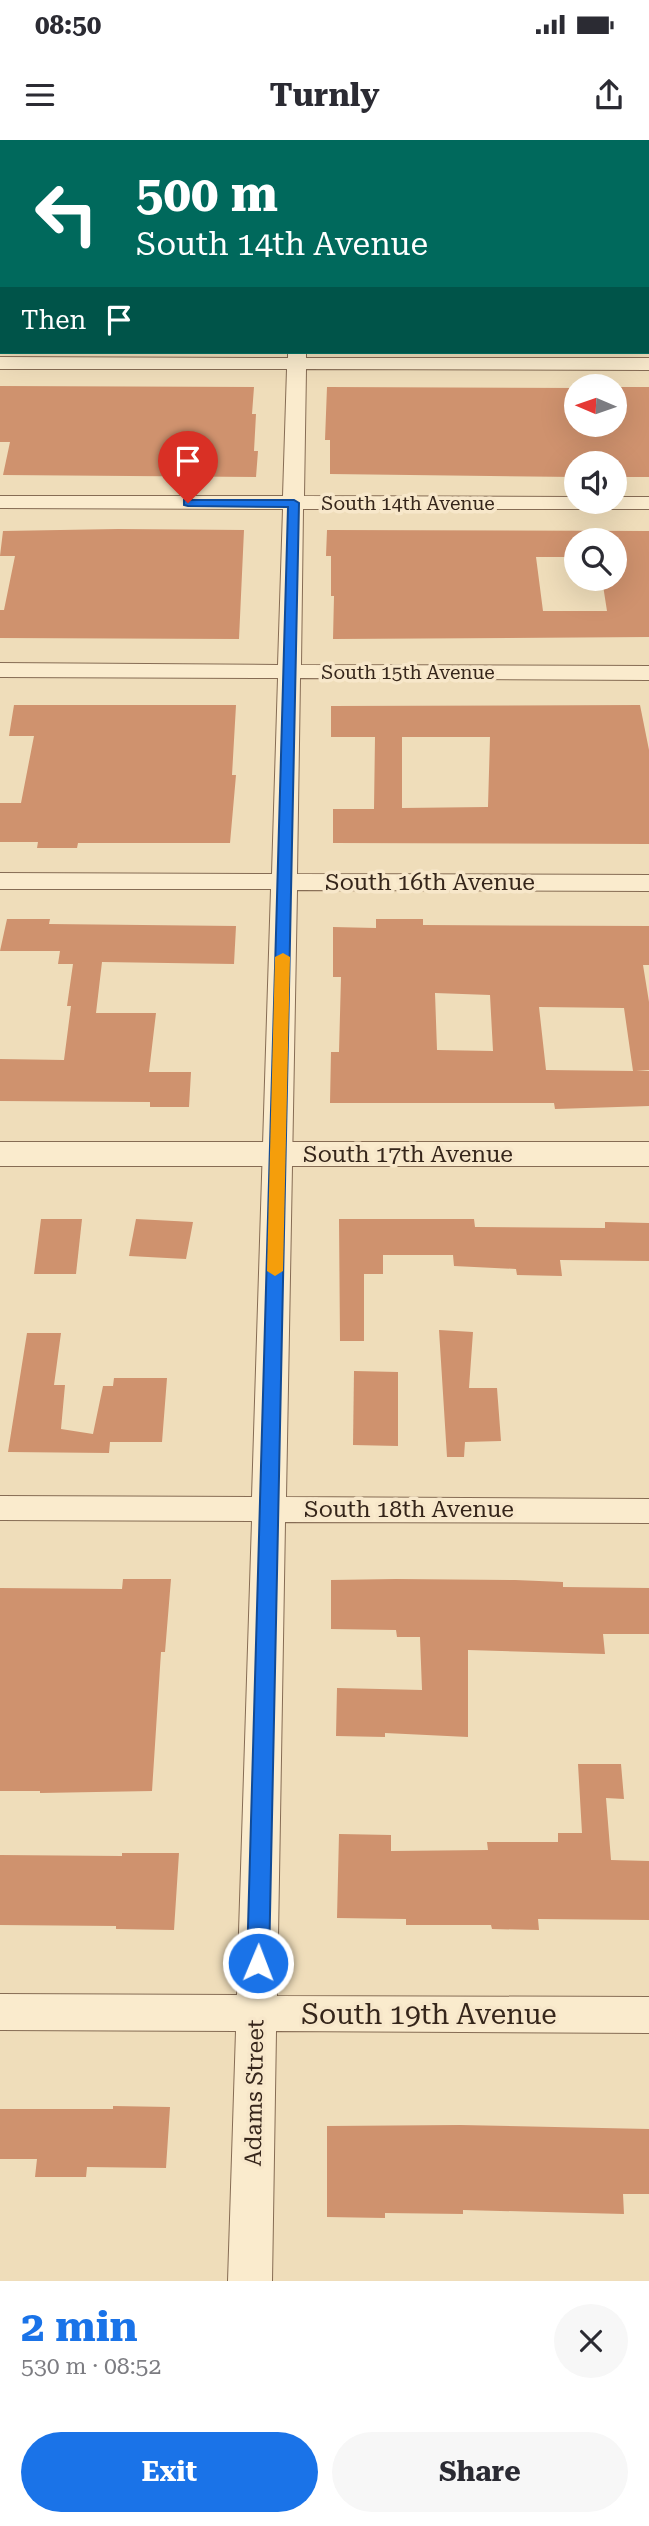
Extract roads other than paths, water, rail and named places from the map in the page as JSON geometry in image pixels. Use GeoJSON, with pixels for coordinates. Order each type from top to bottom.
{"type":"FeatureCollection","features":[{"type":"Feature","properties":{"kind":"street"},"geometry":{"type":"LineString","coordinates":[[0,363],[297,358],[649,364]]}},
{"type":"Feature","properties":{"kind":"street","name":"Adams Street"},"geometry":{"type":"LineString","coordinates":[[250,2281],[297,358]]}},
{"type":"Feature","properties":{"kind":"street","name":"South 14th Avenue"},"geometry":{"type":"LineString","coordinates":[[0,502],[649,503]]}},
{"type":"Feature","properties":{"kind":"street","name":"South 15th Avenue"},"geometry":{"type":"LineString","coordinates":[[0,670],[649,673]]}},
{"type":"Feature","properties":{"kind":"street","name":"South 16th Avenue"},"geometry":{"type":"LineString","coordinates":[[0,881],[649,883]]}},
{"type":"Feature","properties":{"kind":"street","name":"South 17th Avenue"},"geometry":{"type":"LineString","coordinates":[[0,1154],[649,1154]]}},
{"type":"Feature","properties":{"kind":"street","name":"South 18th Avenue"},"geometry":{"type":"LineString","coordinates":[[0,1508],[649,1511]]}},
{"type":"Feature","properties":{"kind":"street","name":"South 19th Avenue"},"geometry":{"type":"LineString","coordinates":[[0,2012],[649,2015]]}}]}
